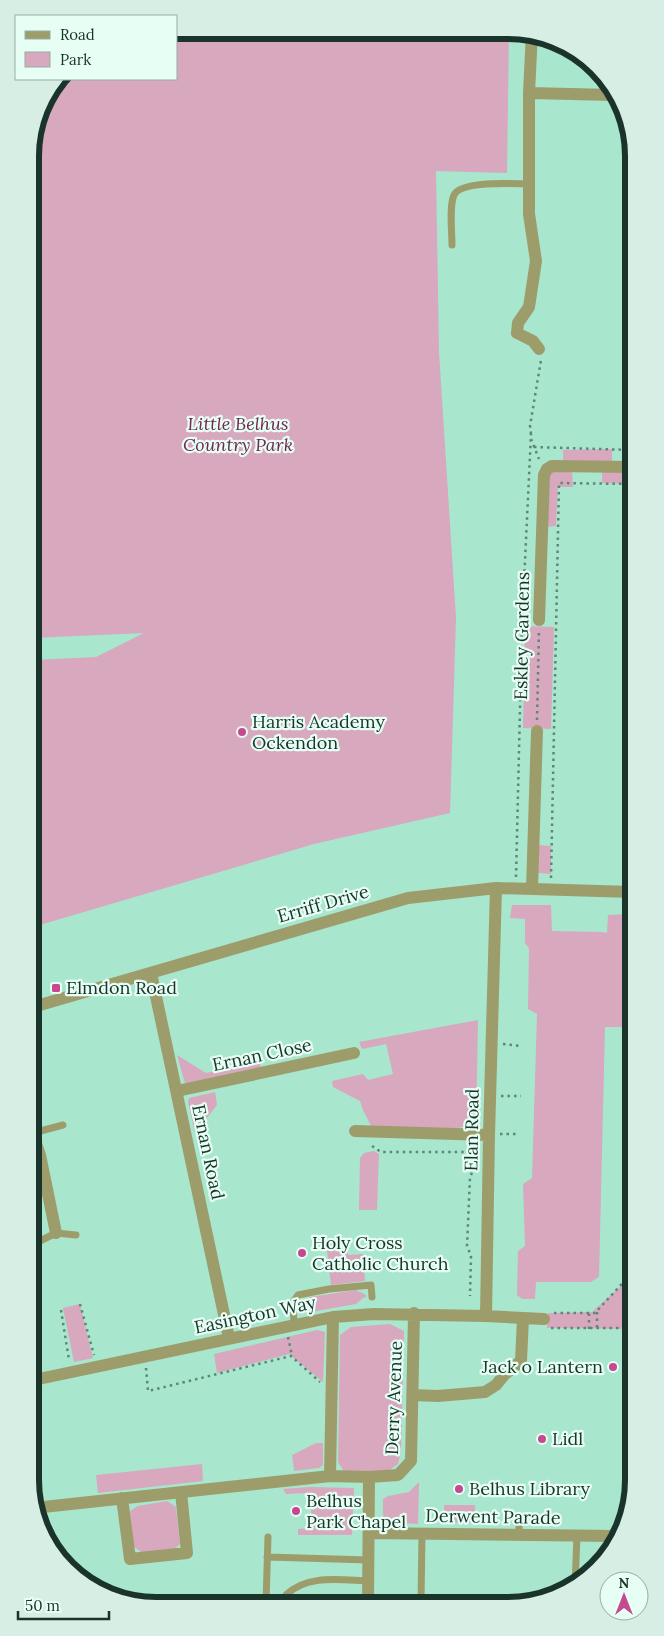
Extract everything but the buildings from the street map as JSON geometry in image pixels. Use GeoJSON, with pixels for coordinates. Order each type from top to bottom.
{"type":"FeatureCollection","features":[{"type":"Feature","properties":{"kind":"street"},"geometry":{"type":"LineString","coordinates":[[532,41],[529,93],[529,214],[536,260],[529,307],[518,323],[517,333],[533,341],[538,349]]}},
{"type":"Feature","properties":{"kind":"street"},"geometry":{"type":"LineString","coordinates":[[529,93],[608,94]]}},
{"type":"Feature","properties":{"kind":"street"},"geometry":{"type":"LineString","coordinates":[[547,469],[552,466],[625,467]]}},
{"type":"Feature","properties":{"kind":"street","name":"Eskley Gardens"},"geometry":{"type":"LineString","coordinates":[[540,620],[544,475],[547,469]]}},
{"type":"Feature","properties":{"kind":"street"},"geometry":{"type":"LineString","coordinates":[[532,889],[537,731]]}},
{"type":"Feature","properties":{"kind":"street","name":"Erriff Drive"},"geometry":{"type":"LineString","coordinates":[[39,1005],[408,898],[496,888],[625,892]]}},
{"type":"Feature","properties":{"kind":"street","name":"Elan Road"},"geometry":{"type":"LineString","coordinates":[[486,1316],[496,888]]}},
{"type":"Feature","properties":{"kind":"street","name":"Ernan Road"},"geometry":{"type":"LineString","coordinates":[[151,973],[229,1338]]}},
{"type":"Feature","properties":{"kind":"street","name":"Ernan Close"},"geometry":{"type":"LineString","coordinates":[[177,1091],[354,1054]]}},
{"type":"Feature","properties":{"kind":"street"},"geometry":{"type":"LineString","coordinates":[[355,1131],[489,1134]]}},
{"type":"Feature","properties":{"kind":"street"},"geometry":{"type":"LineString","coordinates":[[39,1153],[56,1233]]}},
{"type":"Feature","properties":{"kind":"street","name":"Easington Way"},"geometry":{"type":"LineString","coordinates":[[39,1379],[229,1338],[291,1329],[333,1317],[414,1313],[486,1316]]}},
{"type":"Feature","properties":{"kind":"street","name":"Derry Avenue"},"geometry":{"type":"LineString","coordinates":[[368,1597],[369,1477],[398,1475],[411,1461],[414,1313]]}},
{"type":"Feature","properties":{"kind":"street"},"geometry":{"type":"LineString","coordinates":[[486,1316],[546,1320]]}},
{"type":"Feature","properties":{"kind":"street"},"geometry":{"type":"LineString","coordinates":[[330,1476],[333,1317]]}},
{"type":"Feature","properties":{"kind":"street"},"geometry":{"type":"LineString","coordinates":[[413,1395],[438,1396],[485,1392],[496,1386],[505,1374],[521,1361],[523,1318]]}},
{"type":"Feature","properties":{"kind":"street"},"geometry":{"type":"LineString","coordinates":[[42,1507],[330,1476],[369,1477]]}},
{"type":"Feature","properties":{"kind":"street"},"geometry":{"type":"LineString","coordinates":[[122,1498],[130,1560],[187,1553],[181,1492]]}},
{"type":"Feature","properties":{"kind":"street","name":"Derwent Parade"},"geometry":{"type":"LineString","coordinates":[[370,1533],[422,1534],[519,1529],[576,1535],[611,1536]]}},
{"type":"Feature","properties":{"kind":"lane"},"geometry":{"type":"LineString","coordinates":[[452,245],[453,197],[460,188],[490,184],[529,184]]}},
{"type":"Feature","properties":{"kind":"lane"},"geometry":{"type":"LineString","coordinates":[[39,1132],[63,1125]]}},
{"type":"Feature","properties":{"kind":"lane"},"geometry":{"type":"LineString","coordinates":[[39,1242],[56,1233],[76,1235]]}},
{"type":"Feature","properties":{"kind":"lane"},"geometry":{"type":"LineString","coordinates":[[291,1329],[293,1302],[298,1295],[329,1289],[370,1285],[372,1297]]}},
{"type":"Feature","properties":{"kind":"lane"},"geometry":{"type":"LineString","coordinates":[[421,1597],[422,1534]]}},
{"type":"Feature","properties":{"kind":"lane"},"geometry":{"type":"LineString","coordinates":[[575,1575],[576,1535]]}},
{"type":"Feature","properties":{"kind":"lane"},"geometry":{"type":"LineString","coordinates":[[266,1597],[268,1537]]}},
{"type":"Feature","properties":{"kind":"lane"},"geometry":{"type":"LineString","coordinates":[[267,1558],[369,1560]]}},
{"type":"Feature","properties":{"kind":"lane"},"geometry":{"type":"LineString","coordinates":[[286,1597],[294,1587],[306,1582],[337,1580],[368,1582]]}},
{"type":"Feature","properties":{"kind":"path"},"geometry":{"type":"LineString","coordinates":[[538,349],[541,362],[530,426],[534,447],[547,469]]}},
{"type":"Feature","properties":{"kind":"path"},"geometry":{"type":"LineString","coordinates":[[516,877],[522,625],[531,434]]}},
{"type":"Feature","properties":{"kind":"path"},"geometry":{"type":"LineString","coordinates":[[534,447],[625,450]]}},
{"type":"Feature","properties":{"kind":"path"},"geometry":{"type":"LineString","coordinates":[[551,878],[559,483],[625,484]]}},
{"type":"Feature","properties":{"kind":"path","name":"Eskley Gardens"},"geometry":{"type":"LineString","coordinates":[[537,731],[540,620]]}},
{"type":"Feature","properties":{"kind":"path"},"geometry":{"type":"LineString","coordinates":[[491,1044],[521,1046]]}},
{"type":"Feature","properties":{"kind":"path"},"geometry":{"type":"LineString","coordinates":[[490,1096],[521,1096]]}},
{"type":"Feature","properties":{"kind":"path"},"geometry":{"type":"LineString","coordinates":[[489,1134],[519,1134]]}},
{"type":"Feature","properties":{"kind":"path"},"geometry":{"type":"LineString","coordinates":[[372,1146],[381,1152],[472,1152],[475,1166],[470,1177],[467,1246],[471,1256],[470,1296]]}},
{"type":"Feature","properties":{"kind":"path"},"geometry":{"type":"LineString","coordinates":[[546,1320],[595,1313],[625,1282]]}},
{"type":"Feature","properties":{"kind":"path"},"geometry":{"type":"LineString","coordinates":[[80,1304],[96,1361]]}},
{"type":"Feature","properties":{"kind":"path"},"geometry":{"type":"LineString","coordinates":[[61,1310],[71,1366]]}},
{"type":"Feature","properties":{"kind":"path"},"geometry":{"type":"LineString","coordinates":[[597,1312],[598,1329]]}},
{"type":"Feature","properties":{"kind":"path"},"geometry":{"type":"LineString","coordinates":[[589,1313],[589,1329]]}},
{"type":"Feature","properties":{"kind":"path"},"geometry":{"type":"LineString","coordinates":[[546,1320],[589,1329],[625,1328]]}},
{"type":"Feature","properties":{"kind":"path"},"geometry":{"type":"LineString","coordinates":[[291,1329],[293,1357]]}},
{"type":"Feature","properties":{"kind":"path"},"geometry":{"type":"LineString","coordinates":[[145,1364],[148,1391],[291,1356],[320,1382]]}},
{"type":"Feature","properties":{"kind":"green space","name":"Little Belhus Country Park"},"geometry":{"type":"Polygon","coordinates":[[[178,39],[509,39],[507,173],[436,171],[439,352],[456,618],[450,813],[314,844],[39,925],[39,845],[42,800],[39,787],[39,660],[96,657],[144,633],[39,638],[39,148],[45,118],[51,104],[67,80],[178,80],[178,39]]]}},
{"type":"Feature","properties":{"kind":"green space"},"geometry":{"type":"Polygon","coordinates":[[[612,449],[612,461],[563,461],[563,450],[612,449]]]}},
{"type":"Feature","properties":{"kind":"green space"},"geometry":{"type":"Polygon","coordinates":[[[572,470],[573,487],[558,487],[556,526],[547,527],[548,476],[553,471],[572,470]]]}},
{"type":"Feature","properties":{"kind":"green space"},"geometry":{"type":"Polygon","coordinates":[[[602,470],[625,471],[625,484],[602,483],[602,470]]]}},
{"type":"Feature","properties":{"kind":"green space"},"geometry":{"type":"Polygon","coordinates":[[[525,626],[554,627],[551,729],[523,728],[525,626]]]}},
{"type":"Feature","properties":{"kind":"green space"},"geometry":{"type":"Polygon","coordinates":[[[539,845],[551,846],[551,874],[538,873],[539,845]]]}},
{"type":"Feature","properties":{"kind":"green space"},"geometry":{"type":"Polygon","coordinates":[[[512,905],[551,905],[552,931],[607,933],[608,915],[625,914],[623,1027],[605,1027],[599,1277],[591,1282],[536,1282],[535,1299],[522,1299],[517,1295],[518,1251],[525,1246],[523,1184],[532,1178],[537,1014],[528,1009],[529,948],[525,943],[525,919],[510,918],[512,905]]]}},
{"type":"Feature","properties":{"kind":"green space"},"geometry":{"type":"Polygon","coordinates":[[[478,1020],[476,1127],[461,1127],[456,1130],[372,1128],[360,1101],[333,1087],[332,1081],[363,1074],[368,1080],[393,1074],[386,1044],[362,1049],[359,1042],[478,1020]]]}},
{"type":"Feature","properties":{"kind":"green space"},"geometry":{"type":"Polygon","coordinates":[[[177,1055],[206,1073],[259,1062],[262,1071],[186,1087],[177,1055]]]}},
{"type":"Feature","properties":{"kind":"green space"},"geometry":{"type":"Polygon","coordinates":[[[215,1092],[217,1105],[195,1133],[188,1102],[189,1098],[215,1092]]]}},
{"type":"Feature","properties":{"kind":"green space"},"geometry":{"type":"Polygon","coordinates":[[[374,1151],[379,1154],[377,1210],[359,1210],[360,1158],[364,1153],[374,1151]]]}},
{"type":"Feature","properties":{"kind":"green space"},"geometry":{"type":"Polygon","coordinates":[[[333,1239],[333,1248],[347,1247],[348,1255],[363,1254],[365,1281],[331,1285],[326,1241],[333,1239]]]}},
{"type":"Feature","properties":{"kind":"green space"},"geometry":{"type":"Polygon","coordinates":[[[625,1282],[625,1329],[547,1328],[548,1313],[592,1312],[625,1282]]]}},
{"type":"Feature","properties":{"kind":"green space"},"geometry":{"type":"Polygon","coordinates":[[[356,1290],[366,1295],[366,1297],[356,1304],[299,1314],[300,1306],[310,1297],[356,1290]]]}},
{"type":"Feature","properties":{"kind":"green space"},"geometry":{"type":"Polygon","coordinates":[[[80,1304],[93,1358],[74,1362],[63,1308],[80,1304]]]}},
{"type":"Feature","properties":{"kind":"green space"},"geometry":{"type":"Polygon","coordinates":[[[390,1324],[404,1331],[401,1452],[398,1464],[388,1471],[344,1472],[338,1462],[340,1335],[351,1327],[390,1324]]]}},
{"type":"Feature","properties":{"kind":"green space"},"geometry":{"type":"Polygon","coordinates":[[[317,1330],[325,1332],[323,1382],[289,1354],[217,1373],[214,1354],[317,1330]]]}},
{"type":"Feature","properties":{"kind":"green space"},"geometry":{"type":"Polygon","coordinates":[[[316,1443],[323,1443],[323,1465],[319,1468],[294,1471],[292,1455],[316,1443]]]}},
{"type":"Feature","properties":{"kind":"green space"},"geometry":{"type":"Polygon","coordinates":[[[202,1464],[203,1481],[98,1493],[96,1475],[202,1464]]]}},
{"type":"Feature","properties":{"kind":"green space"},"geometry":{"type":"Polygon","coordinates":[[[419,1482],[418,1524],[383,1522],[383,1499],[388,1496],[409,1492],[419,1482]]]}},
{"type":"Feature","properties":{"kind":"green space"},"geometry":{"type":"Polygon","coordinates":[[[309,1487],[354,1488],[352,1535],[298,1535],[298,1529],[310,1528],[310,1522],[312,1522],[310,1497],[306,1493],[286,1494],[283,1489],[309,1487]]]}},
{"type":"Feature","properties":{"kind":"green space"},"geometry":{"type":"Polygon","coordinates":[[[167,1501],[176,1507],[180,1544],[171,1552],[144,1554],[133,1546],[130,1511],[138,1506],[167,1501]]]}},
{"type":"Feature","properties":{"kind":"green space"},"geometry":{"type":"Polygon","coordinates":[[[444,1505],[475,1505],[475,1523],[444,1522],[444,1505]]]}},
{"type":"Feature","properties":{"kind":"place","name":"Harris Academy Ockendon"},"geometry":{"type":"Point","coordinates":[242,732]}},
{"type":"Feature","properties":{"kind":"place","name":"Elmdon Road"},"geometry":{"type":"Point","coordinates":[56,988]}},
{"type":"Feature","properties":{"kind":"place","name":"Holy Cross Catholic Church"},"geometry":{"type":"Point","coordinates":[302,1253]}},
{"type":"Feature","properties":{"kind":"place","name":"Jack o Lantern"},"geometry":{"type":"Point","coordinates":[613,1367]}},
{"type":"Feature","properties":{"kind":"place","name":"Lidl"},"geometry":{"type":"Point","coordinates":[542,1439]}},
{"type":"Feature","properties":{"kind":"place","name":"Belhus Library"},"geometry":{"type":"Point","coordinates":[459,1489]}},
{"type":"Feature","properties":{"kind":"place","name":"Belhus Park Chapel"},"geometry":{"type":"Point","coordinates":[296,1511]}}]}
